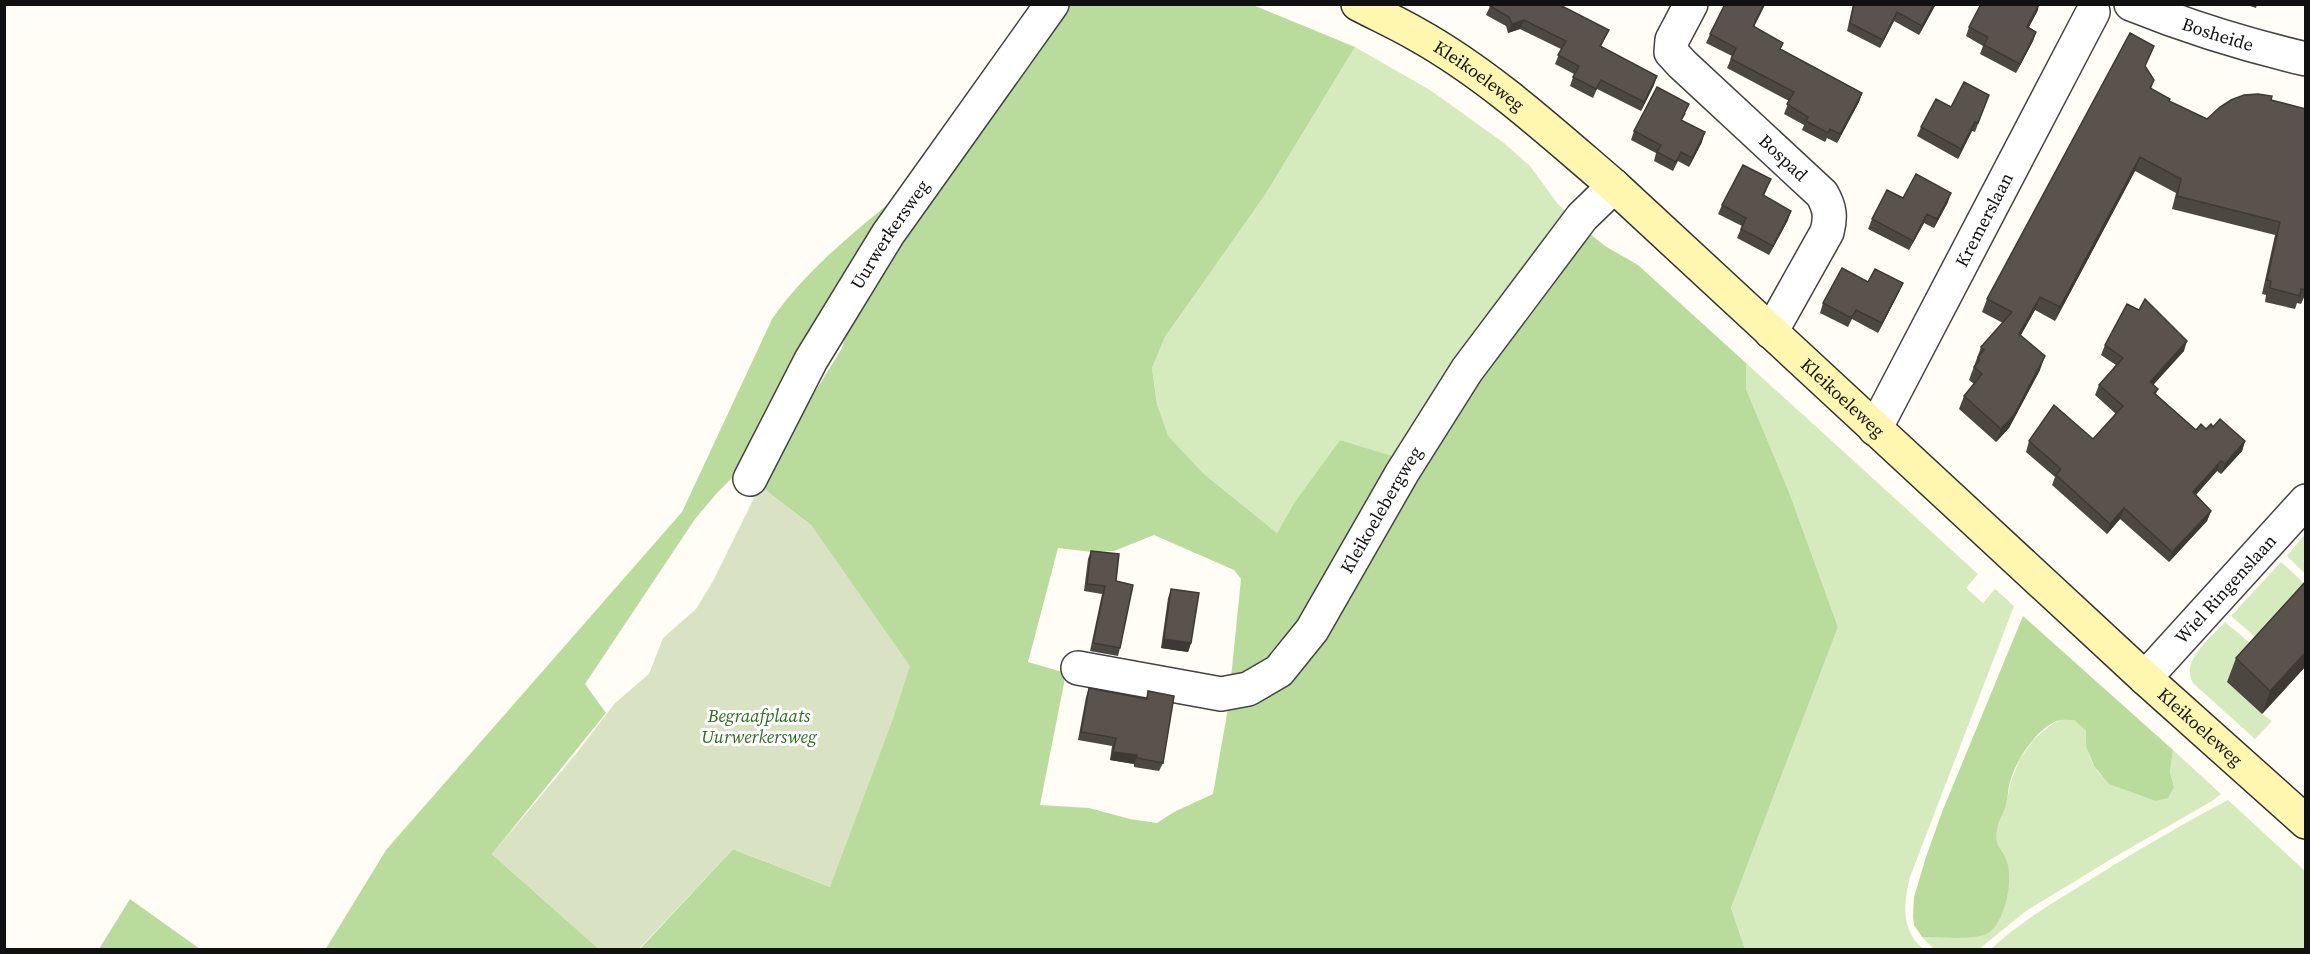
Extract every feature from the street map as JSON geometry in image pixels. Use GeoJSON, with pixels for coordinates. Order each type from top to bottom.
{"type":"FeatureCollection","features":[{"type":"Feature","properties":{"kind":"street","name":"Uurwerkersweg"},"geometry":{"type":"LineString","coordinates":[[750,479],[811,360],[888,234],[1052,4]]}},
{"type":"Feature","properties":{"kind":"street","name":"Kleikoeleweg"},"geometry":{"type":"LineString","coordinates":[[1358,4],[1418,35],[1481,76],[1614,186],[2145,678],[2306,822]]}},
{"type":"Feature","properties":{"kind":"street","name":"Bospad"},"geometry":{"type":"LineString","coordinates":[[1691,4],[1672,40],[1671,52],[1822,194],[1829,206],[1830,220],[1827,232],[1771,332]]}},
{"type":"Feature","properties":{"kind":"street","name":"Bosheide"},"geometry":{"type":"LineString","coordinates":[[2131,4],[2230,38],[2306,59]]}},
{"type":"Feature","properties":{"kind":"street","name":"Kremerslaan"},"geometry":{"type":"LineString","coordinates":[[1875,429],[2100,7]]}},
{"type":"Feature","properties":{"kind":"street","name":"Kleikoelebergweg"},"geometry":{"type":"LineString","coordinates":[[1078,668],[1221,694],[1248,689],[1279,671],[1312,630],[1402,472],[1467,370],[1582,217],[1614,186]]}},
{"type":"Feature","properties":{"kind":"street","name":"Wiel Ringenslaan"},"geometry":{"type":"LineString","coordinates":[[2145,678],[2306,501]]}},
{"type":"Feature","properties":{"kind":"green space"},"geometry":{"type":"Polygon","coordinates":[[[1061,5],[1253,5],[1355,47],[1265,195],[1165,337],[1152,368],[1157,404],[1168,436],[1204,474],[1277,533],[1295,502],[1340,440],[1403,459],[1584,229],[1605,246],[1638,265],[1746,363],[1746,389],[1789,492],[1838,627],[1731,908],[1745,949],[639,950],[733,849],[830,887],[812,526],[760,486],[768,468],[842,348],[852,311],[1061,5]],[[1154,535],[1114,551],[1092,552],[1058,548],[1028,662],[1066,673],[1040,805],[1089,808],[1130,819],[1157,823],[1174,812],[1213,794],[1228,708],[1241,579],[1234,570],[1154,535]]]}},
{"type":"Feature","properties":{"kind":"green space"},"geometry":{"type":"Polygon","coordinates":[[[1355,47],[1430,90],[1504,143],[1530,166],[1557,203],[1584,229],[1403,459],[1340,440],[1277,533],[1204,474],[1167,436],[1157,404],[1152,368],[1165,337],[1265,195],[1355,47]]]}},
{"type":"Feature","properties":{"kind":"green space"},"geometry":{"type":"Polygon","coordinates":[[[899,195],[851,262],[740,470],[695,519],[585,684],[606,713],[492,854],[599,949],[325,950],[386,850],[682,512],[772,319],[815,268],[899,195]]]}},
{"type":"Feature","properties":{"kind":"green space"},"geometry":{"type":"Polygon","coordinates":[[[1746,363],[1978,574],[1966,588],[1983,603],[1995,589],[2014,606],[1910,877],[1905,907],[1907,925],[1916,942],[1923,949],[1745,949],[1731,908],[1838,627],[1789,492],[1746,389],[1746,363]]]}},
{"type":"Feature","properties":{"kind":"green space","name":"Begraafplaats Uurwerkersweg"},"geometry":{"type":"Polygon","coordinates":[[[760,486],[812,526],[910,666],[893,719],[830,887],[733,849],[639,949],[599,949],[492,854],[575,755],[615,703],[649,674],[663,638],[696,609],[713,581],[760,486]]]}},
{"type":"Feature","properties":{"kind":"green space"},"geometry":{"type":"Polygon","coordinates":[[[2305,534],[2305,574],[2287,556],[2305,534]]]}},
{"type":"Feature","properties":{"kind":"green space"},"geometry":{"type":"Polygon","coordinates":[[[2281,562],[2305,584],[2262,643],[2231,616],[2281,562]]]}},
{"type":"Feature","properties":{"kind":"green space"},"geometry":{"type":"Polygon","coordinates":[[[2023,616],[2173,750],[2170,772],[2174,787],[2168,798],[2155,801],[2109,784],[2094,766],[2086,746],[2086,731],[2074,720],[2056,721],[2041,732],[2027,747],[2010,782],[1997,836],[1997,844],[2008,867],[2009,887],[2004,908],[1996,926],[1990,932],[1976,937],[1922,937],[1914,925],[1914,897],[1926,857],[1942,812],[2023,616]]]}},
{"type":"Feature","properties":{"kind":"green space"},"geometry":{"type":"Polygon","coordinates":[[[2225,622],[2257,649],[2227,682],[2272,721],[2255,739],[2193,683],[2190,674],[2194,658],[2199,650],[2225,622]]]}},
{"type":"Feature","properties":{"kind":"green space"},"geometry":{"type":"Polygon","coordinates":[[[2063,719],[2074,720],[2086,731],[2088,748],[2098,771],[2106,779],[2127,791],[2155,801],[2174,787],[2170,772],[2173,750],[2221,794],[2026,911],[1979,949],[1934,949],[1922,937],[1975,936],[1996,847],[1997,827],[2006,805],[2011,781],[2020,759],[2034,739],[2055,722],[2063,719]]]}},
{"type":"Feature","properties":{"kind":"green space"},"geometry":{"type":"Polygon","coordinates":[[[2228,800],[2305,871],[2305,949],[1991,949],[2024,922],[2060,898],[2155,840],[2228,800]]]}},
{"type":"Feature","properties":{"kind":"green space"},"geometry":{"type":"Polygon","coordinates":[[[130,899],[200,949],[99,949],[130,899]]]}},
{"type":"Feature","properties":{"kind":"building"},"geometry":{"type":"Polygon","coordinates":[[[1491,4],[1558,4],[1609,30],[1600,46],[1657,76],[1644,102],[1601,80],[1596,89],[1573,77],[1579,66],[1558,55],[1566,41],[1524,20],[1512,24],[1509,17],[1490,6],[1491,4]]]}},
{"type":"Feature","properties":{"kind":"building"},"geometry":{"type":"Polygon","coordinates":[[[1725,4],[1764,4],[1753,26],[1783,43],[1780,49],[1862,93],[1840,134],[1830,129],[1828,133],[1806,121],[1808,117],[1787,104],[1794,92],[1731,59],[1736,48],[1710,34],[1725,4]]]}},
{"type":"Feature","properties":{"kind":"building"},"geometry":{"type":"Polygon","coordinates":[[[1854,4],[1934,4],[1922,26],[1897,12],[1883,40],[1850,23],[1854,4]]]}},
{"type":"Feature","properties":{"kind":"building"},"geometry":{"type":"Polygon","coordinates":[[[1981,4],[2039,4],[2027,27],[2036,32],[2020,64],[1984,45],[1988,37],[1969,27],[1981,4]]]}},
{"type":"Feature","properties":{"kind":"building"},"geometry":{"type":"Polygon","coordinates":[[[2130,33],[2154,46],[2145,66],[2154,80],[2150,88],[2170,99],[2169,101],[2207,119],[2220,107],[2244,95],[2272,96],[2271,100],[2306,109],[2306,290],[2301,289],[2300,296],[2270,288],[2271,281],[2267,280],[2280,222],[2177,196],[2181,179],[2140,157],[2060,307],[2040,297],[2019,334],[2045,356],[2014,415],[2001,429],[1964,396],[1982,374],[1974,367],[1984,350],[1981,347],[2012,312],[1987,299],[2130,33]]]}},
{"type":"Feature","properties":{"kind":"building"},"geometry":{"type":"Polygon","coordinates":[[[1964,82],[1989,95],[1978,123],[1975,122],[1961,149],[1921,127],[1936,99],[1951,107],[1964,82]]]}},
{"type":"Feature","properties":{"kind":"building"},"geometry":{"type":"Polygon","coordinates":[[[1657,87],[1689,104],[1681,120],[1705,132],[1692,158],[1681,152],[1676,162],[1657,152],[1661,145],[1634,131],[1657,87]]]}},
{"type":"Feature","properties":{"kind":"building"},"geometry":{"type":"Polygon","coordinates":[[[1743,165],[1771,179],[1763,195],[1791,211],[1773,246],[1741,229],[1746,218],[1722,205],[1743,165]]]}},
{"type":"Feature","properties":{"kind":"building"},"geometry":{"type":"Polygon","coordinates":[[[1916,174],[1951,193],[1937,219],[1927,214],[1913,241],[1872,219],[1887,190],[1903,198],[1916,174]]]}},
{"type":"Feature","properties":{"kind":"building"},"geometry":{"type":"Polygon","coordinates":[[[1842,268],[1868,282],[1875,269],[1903,283],[1882,323],[1856,310],[1851,318],[1823,303],[1842,268]]]}},
{"type":"Feature","properties":{"kind":"building"},"geometry":{"type":"Polygon","coordinates":[[[2145,299],[2187,341],[2150,382],[2158,389],[2154,393],[2196,430],[2201,424],[2206,429],[2211,424],[2213,427],[2220,419],[2245,441],[2225,464],[2221,461],[2193,492],[2211,511],[2172,552],[2124,508],[2110,524],[2056,475],[2061,469],[2029,441],[2054,405],[2093,439],[2123,406],[2099,385],[2123,358],[2105,345],[2127,304],[2139,310],[2145,299]]]}},
{"type":"Feature","properties":{"kind":"building"},"geometry":{"type":"Polygon","coordinates":[[[1091,551],[1119,554],[1116,581],[1133,585],[1120,648],[1093,643],[1105,586],[1087,584],[1091,551]]]}},
{"type":"Feature","properties":{"kind":"building"},"geometry":{"type":"Polygon","coordinates":[[[2306,581],[2306,652],[2270,691],[2236,658],[2306,581]]]}},
{"type":"Feature","properties":{"kind":"building"},"geometry":{"type":"Polygon","coordinates":[[[1171,589],[1199,593],[1191,643],[1164,639],[1171,589]]]}},
{"type":"Feature","properties":{"kind":"building"},"geometry":{"type":"Polygon","coordinates":[[[1089,688],[1147,699],[1148,691],[1174,696],[1163,763],[1137,758],[1137,755],[1113,752],[1116,738],[1081,732],[1089,688]]]}}]}
